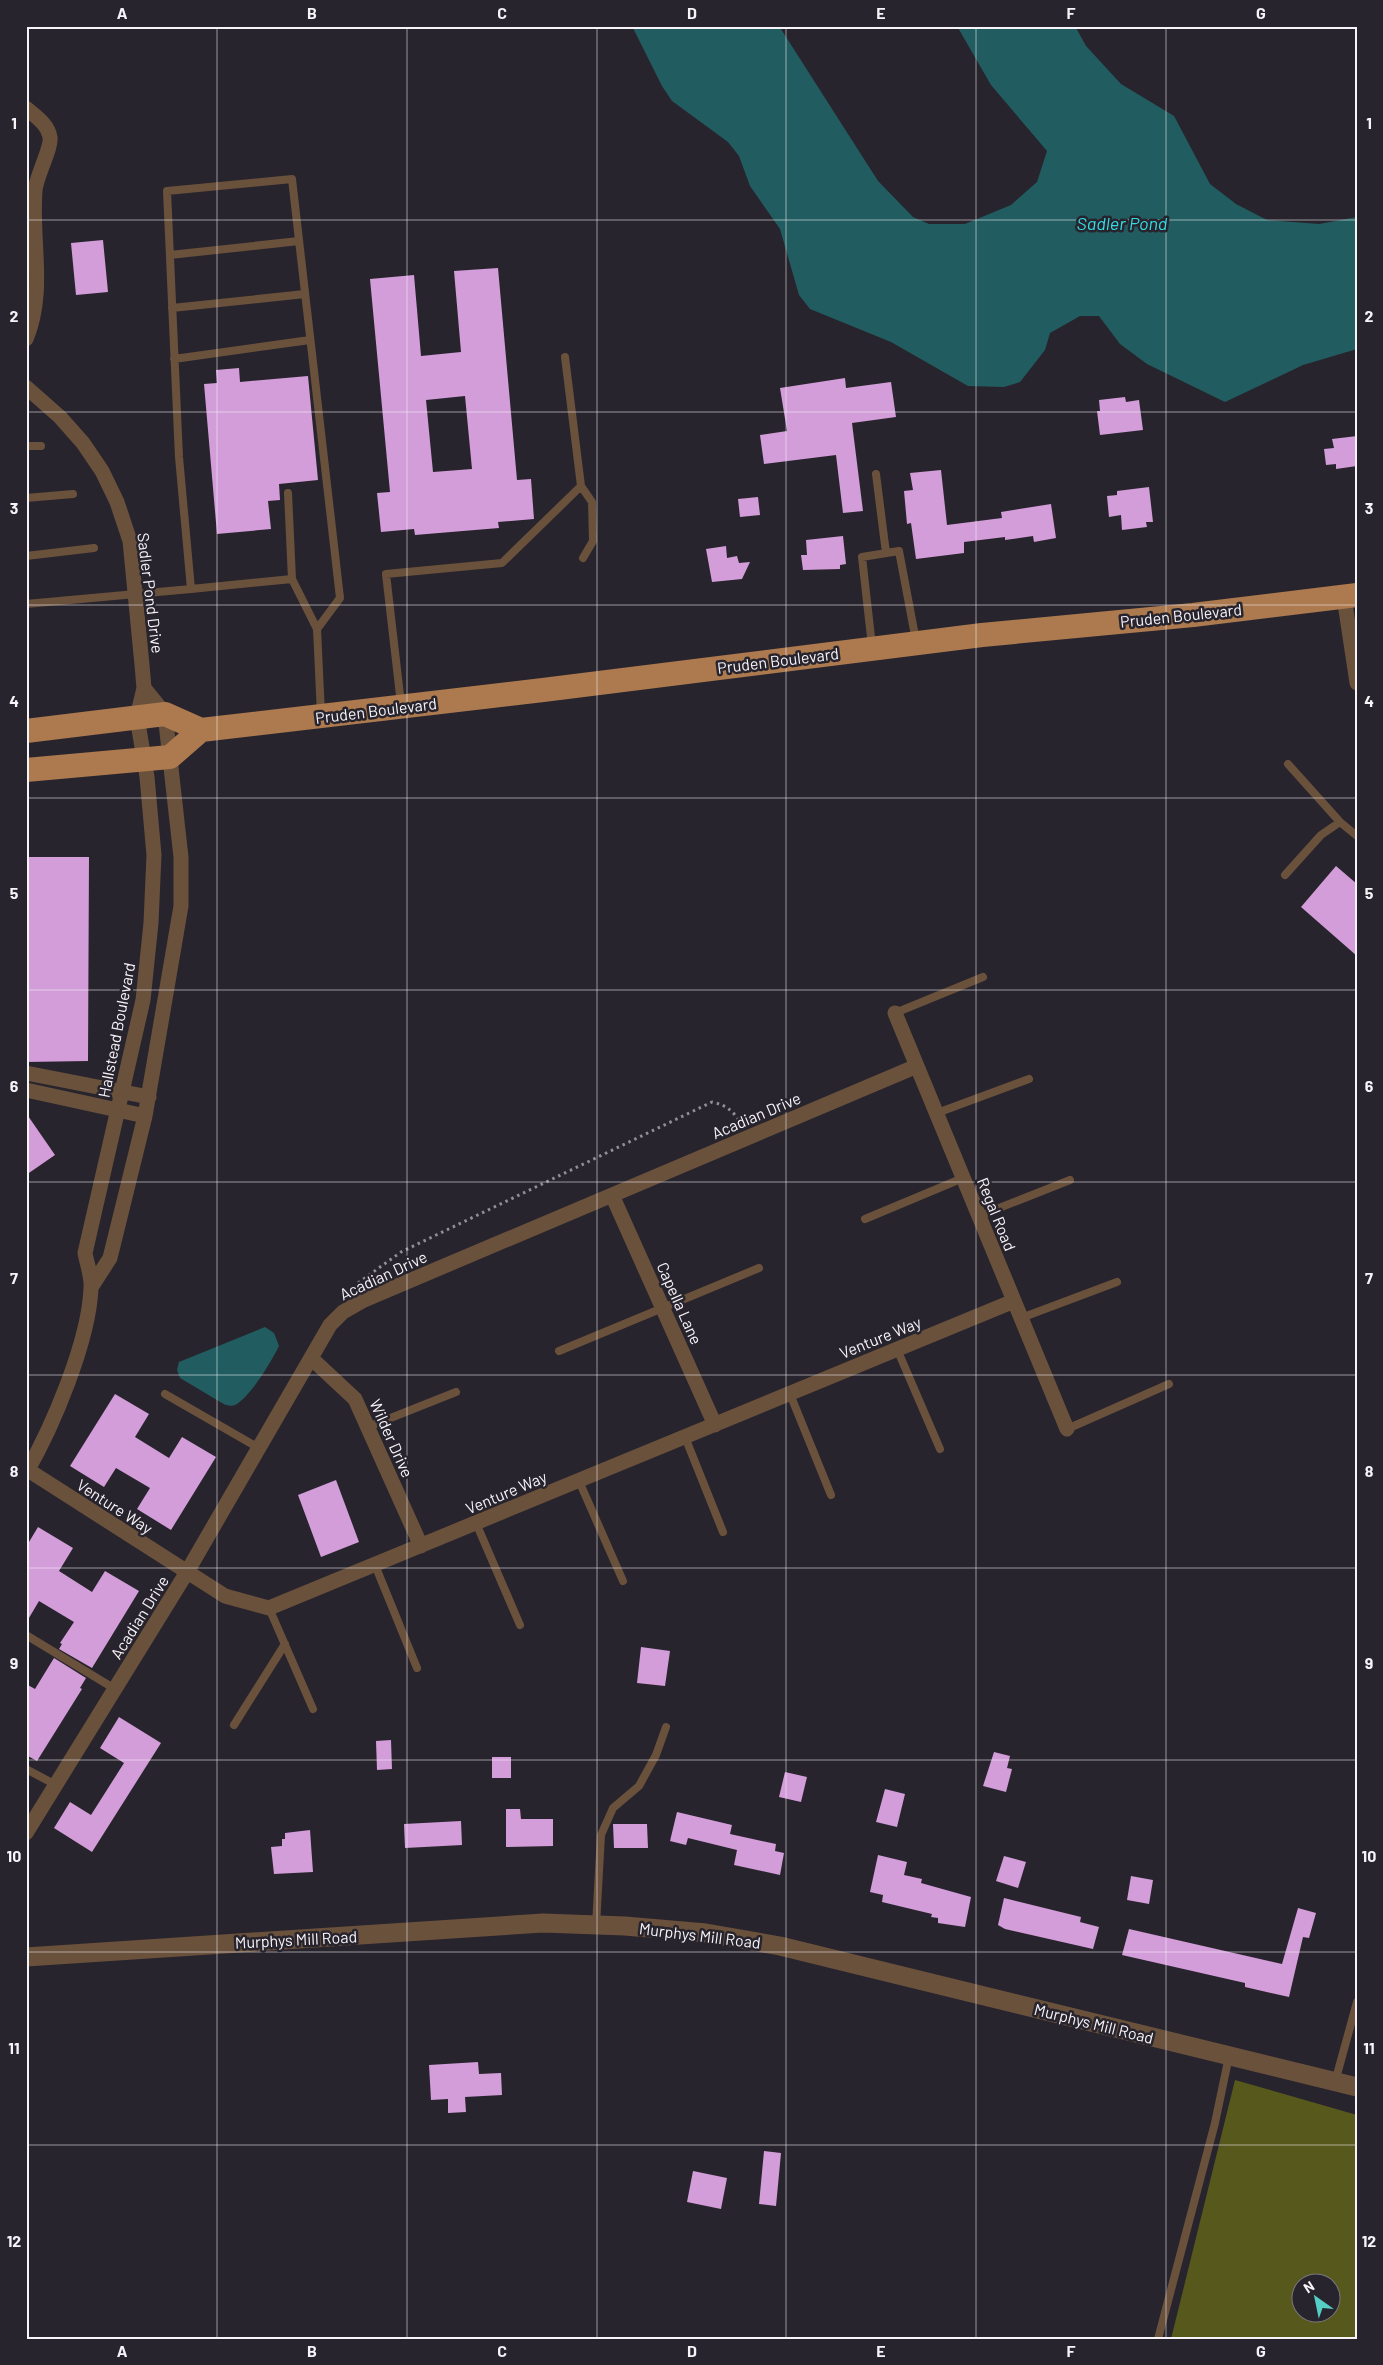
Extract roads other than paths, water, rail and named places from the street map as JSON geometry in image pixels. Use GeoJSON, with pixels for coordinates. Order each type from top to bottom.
{"type":"FeatureCollection","features":[{"type":"Feature","properties":{"kind":"main road","name":"Pruden Boulevard"},"geometry":{"type":"LineString","coordinates":[[200,730],[872,648],[1350,596]]}},
{"type":"Feature","properties":{"kind":"main road"},"geometry":{"type":"LineString","coordinates":[[26,731],[165,714],[200,730],[170,757],[26,770]]}},
{"type":"Feature","properties":{"kind":"street"},"geometry":{"type":"LineString","coordinates":[[26,108],[46,126],[50,136],[35,191],[32,279],[34,312],[26,339]]}},
{"type":"Feature","properties":{"kind":"street","name":"Sadler Pond Drive"},"geometry":{"type":"LineString","coordinates":[[26,387],[60,416],[83,443],[102,471],[117,502],[130,541],[136,594],[144,688],[137,717]]}},
{"type":"Feature","properties":{"kind":"street"},"geometry":{"type":"LineString","coordinates":[[1350,596],[1357,683]]}},
{"type":"Feature","properties":{"kind":"street"},"geometry":{"type":"LineString","coordinates":[[144,688],[165,714],[170,757]]}},
{"type":"Feature","properties":{"kind":"street","name":"Hallstead Boulevard"},"geometry":{"type":"LineString","coordinates":[[27,1471],[69,1381],[86,1323],[92,1286],[85,1253],[143,1000],[152,923],[154,855],[144,759],[137,717]]}},
{"type":"Feature","properties":{"kind":"street","name":"Hallstead Boulevard"},"geometry":{"type":"LineString","coordinates":[[92,1286],[110,1258],[145,1116],[181,906],[181,857],[170,757]]}},
{"type":"Feature","properties":{"kind":"street","name":"Regal Road"},"geometry":{"type":"LineString","coordinates":[[895,1013],[1067,1429]]}},
{"type":"Feature","properties":{"kind":"street","name":"Acadian Drive"},"geometry":{"type":"LineString","coordinates":[[26,1833],[187,1572],[330,1324],[343,1312],[364,1300],[917,1066]]}},
{"type":"Feature","properties":{"kind":"street"},"geometry":{"type":"LineString","coordinates":[[26,1073],[149,1097]]}},
{"type":"Feature","properties":{"kind":"street"},"geometry":{"type":"LineString","coordinates":[[26,1090],[118,1108],[145,1116]]}},
{"type":"Feature","properties":{"kind":"street","name":"Capella Lane"},"geometry":{"type":"LineString","coordinates":[[612,1195],[715,1425]]}},
{"type":"Feature","properties":{"kind":"street","name":"Venture Way"},"geometry":{"type":"LineString","coordinates":[[27,1471],[225,1596],[269,1608],[1014,1301]]}},
{"type":"Feature","properties":{"kind":"street","name":"Wilder Drive"},"geometry":{"type":"LineString","coordinates":[[311,1358],[355,1399],[422,1546]]}},
{"type":"Feature","properties":{"kind":"street","name":"Murphys Mill Road"},"geometry":{"type":"LineString","coordinates":[[26,1957],[543,1924],[596,1925],[706,1933],[780,1946],[1357,2087]]}},
{"type":"Feature","properties":{"kind":"lane"},"geometry":{"type":"LineString","coordinates":[[191,589],[179,457],[166,191],[292,179],[340,598],[317,629]]}},
{"type":"Feature","properties":{"kind":"lane"},"geometry":{"type":"LineString","coordinates":[[170,256],[299,241]]}},
{"type":"Feature","properties":{"kind":"lane"},"geometry":{"type":"LineString","coordinates":[[172,308],[305,294]]}},
{"type":"Feature","properties":{"kind":"lane"},"geometry":{"type":"LineString","coordinates":[[174,359],[310,340]]}},
{"type":"Feature","properties":{"kind":"lane"},"geometry":{"type":"LineString","coordinates":[[565,357],[581,486],[592,502],[593,541],[582,558]]}},
{"type":"Feature","properties":{"kind":"lane"},"geometry":{"type":"LineString","coordinates":[[26,446],[42,446]]}},
{"type":"Feature","properties":{"kind":"lane"},"geometry":{"type":"LineString","coordinates":[[876,474],[886,553]]}},
{"type":"Feature","properties":{"kind":"lane"},"geometry":{"type":"LineString","coordinates":[[402,706],[386,574],[502,563],[581,486]]}},
{"type":"Feature","properties":{"kind":"lane"},"geometry":{"type":"LineString","coordinates":[[288,493],[292,579],[317,629],[321,716]]}},
{"type":"Feature","properties":{"kind":"lane"},"geometry":{"type":"LineString","coordinates":[[26,498],[73,494]]}},
{"type":"Feature","properties":{"kind":"lane"},"geometry":{"type":"LineString","coordinates":[[26,556],[94,548]]}},
{"type":"Feature","properties":{"kind":"lane"},"geometry":{"type":"LineString","coordinates":[[872,648],[862,557],[899,551],[916,643]]}},
{"type":"Feature","properties":{"kind":"lane"},"geometry":{"type":"LineString","coordinates":[[26,604],[292,579]]}},
{"type":"Feature","properties":{"kind":"lane"},"geometry":{"type":"LineString","coordinates":[[1288,764],[1340,822],[1357,836]]}},
{"type":"Feature","properties":{"kind":"lane"},"geometry":{"type":"LineString","coordinates":[[1285,875],[1321,835],[1340,822]]}},
{"type":"Feature","properties":{"kind":"lane"},"geometry":{"type":"LineString","coordinates":[[895,1013],[983,977]]}},
{"type":"Feature","properties":{"kind":"lane"},"geometry":{"type":"LineString","coordinates":[[937,1113],[1029,1078]]}},
{"type":"Feature","properties":{"kind":"lane"},"geometry":{"type":"LineString","coordinates":[[866,1219],[963,1178]]}},
{"type":"Feature","properties":{"kind":"lane"},"geometry":{"type":"LineString","coordinates":[[979,1216],[1070,1180]]}},
{"type":"Feature","properties":{"kind":"lane"},"geometry":{"type":"LineString","coordinates":[[559,1351],[759,1268]]}},
{"type":"Feature","properties":{"kind":"lane"},"geometry":{"type":"LineString","coordinates":[[1021,1318],[1117,1282]]}},
{"type":"Feature","properties":{"kind":"lane"},"geometry":{"type":"LineString","coordinates":[[897,1349],[940,1449]]}},
{"type":"Feature","properties":{"kind":"lane"},"geometry":{"type":"LineString","coordinates":[[1067,1429],[1169,1384]]}},
{"type":"Feature","properties":{"kind":"lane"},"geometry":{"type":"LineString","coordinates":[[368,1427],[456,1392]]}},
{"type":"Feature","properties":{"kind":"lane"},"geometry":{"type":"LineString","coordinates":[[165,1394],[259,1448]]}},
{"type":"Feature","properties":{"kind":"lane"},"geometry":{"type":"LineString","coordinates":[[790,1394],[831,1495]]}},
{"type":"Feature","properties":{"kind":"lane"},"geometry":{"type":"LineString","coordinates":[[685,1437],[723,1532]]}},
{"type":"Feature","properties":{"kind":"lane"},"geometry":{"type":"LineString","coordinates":[[580,1481],[624,1581]]}},
{"type":"Feature","properties":{"kind":"lane"},"geometry":{"type":"LineString","coordinates":[[476,1523],[520,1625]]}},
{"type":"Feature","properties":{"kind":"lane"},"geometry":{"type":"LineString","coordinates":[[375,1565],[417,1668]]}},
{"type":"Feature","properties":{"kind":"lane"},"geometry":{"type":"LineString","coordinates":[[269,1608],[314,1709]]}},
{"type":"Feature","properties":{"kind":"lane"},"geometry":{"type":"LineString","coordinates":[[26,1635],[115,1689]]}},
{"type":"Feature","properties":{"kind":"lane"},"geometry":{"type":"LineString","coordinates":[[234,1725],[285,1644]]}},
{"type":"Feature","properties":{"kind":"lane"},"geometry":{"type":"LineString","coordinates":[[596,1925],[601,1835],[613,1808],[639,1786],[656,1755],[666,1728]]}},
{"type":"Feature","properties":{"kind":"lane"},"geometry":{"type":"LineString","coordinates":[[26,1769],[56,1785]]}},
{"type":"Feature","properties":{"kind":"lane"},"geometry":{"type":"LineString","coordinates":[[1335,2082],[1357,2002]]}},
{"type":"Feature","properties":{"kind":"lane"},"geometry":{"type":"LineString","coordinates":[[1158,2339],[1215,2123],[1229,2056]]}},
{"type":"Feature","properties":{"kind":"water","name":"Sadler Pond"},"geometry":{"type":"Polygon","coordinates":[[[632,26],[779,26],[878,181],[913,217],[929,224],[965,224],[1011,205],[1037,182],[1047,151],[991,85],[957,26],[1075,26],[1086,46],[1121,84],[1174,116],[1210,184],[1236,204],[1267,220],[1319,224],[1357,217],[1357,349],[1303,365],[1225,402],[1147,364],[1120,344],[1099,316],[1080,316],[1050,333],[1045,350],[1020,382],[1004,387],[968,386],[891,342],[810,309],[799,295],[780,229],[750,186],[739,156],[728,142],[672,101],[662,86],[632,26]]]}},
{"type":"Feature","properties":{"kind":"water"},"geometry":{"type":"Polygon","coordinates":[[[265,1327],[274,1333],[279,1346],[255,1385],[237,1404],[231,1406],[224,1404],[180,1378],[177,1370],[179,1362],[265,1327]]]}}]}
